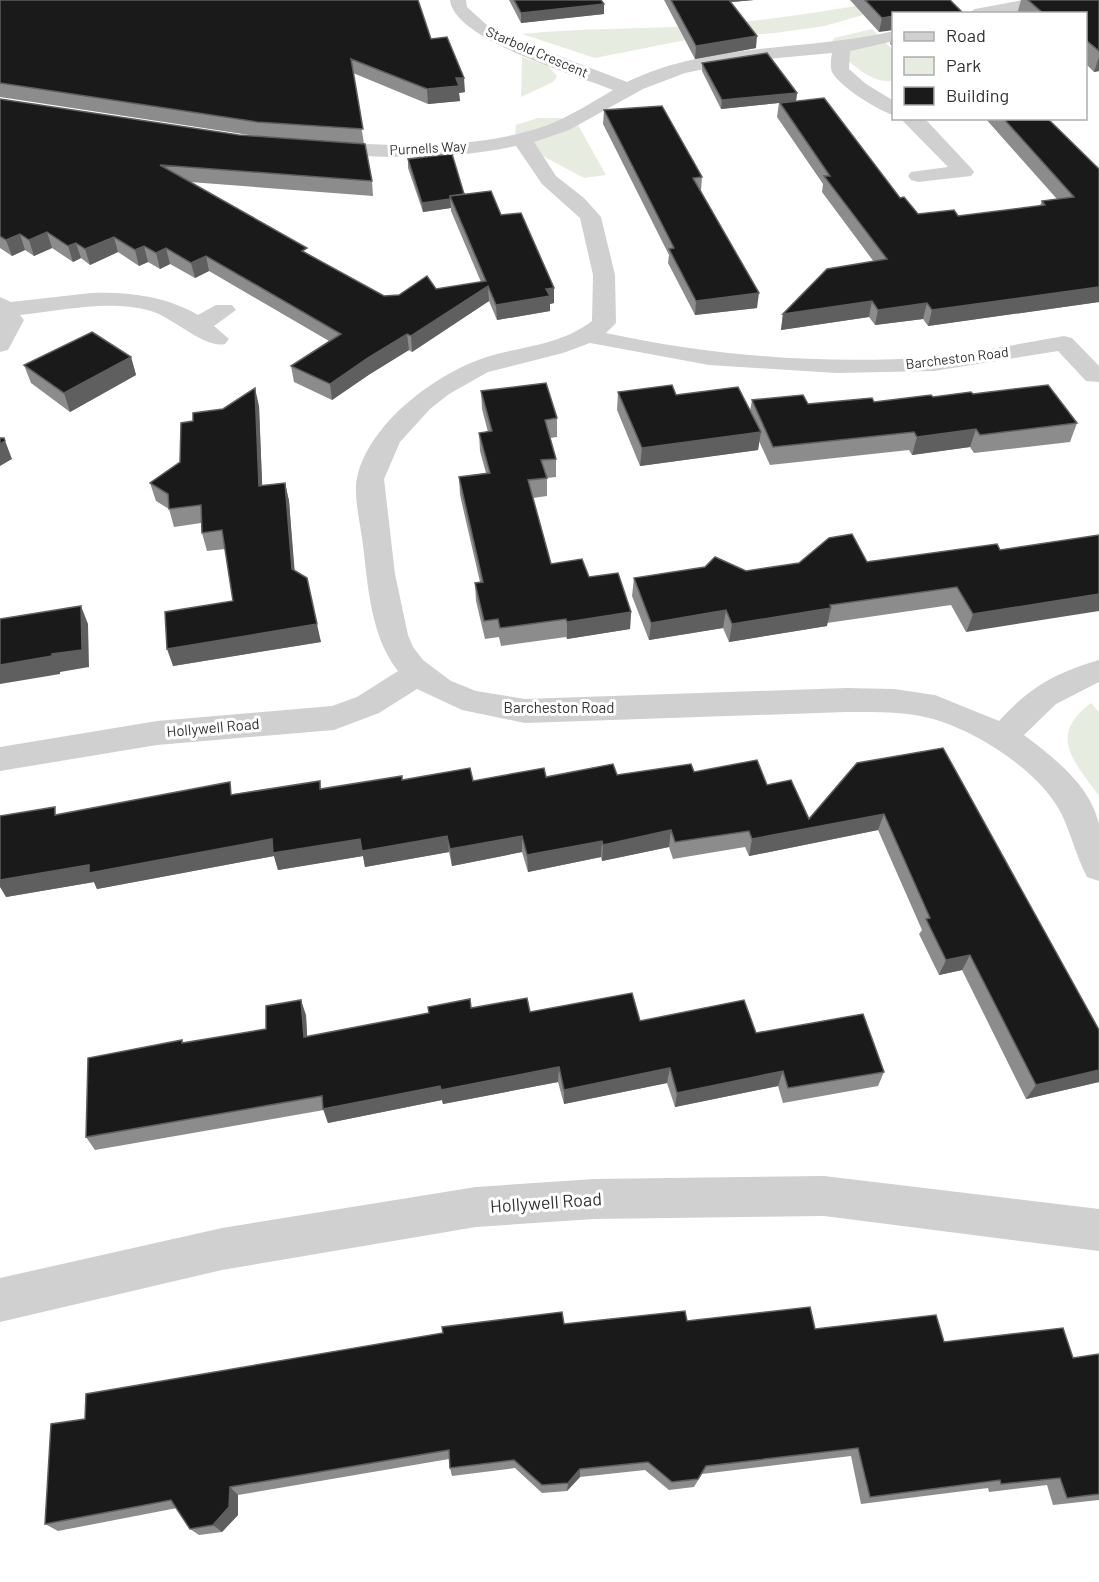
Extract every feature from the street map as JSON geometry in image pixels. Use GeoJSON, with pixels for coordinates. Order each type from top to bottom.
{"type":"FeatureCollection","features":[{"type":"Feature","properties":{"kind":"street","name":"Starbold Crescent"},"geometry":{"type":"LineString","coordinates":[[459,0],[459,9],[482,30],[629,89]]}},
{"type":"Feature","properties":{"kind":"street"},"geometry":{"type":"LineString","coordinates":[[986,12],[1051,0]]}},
{"type":"Feature","properties":{"kind":"street","name":"Purnells Way"},"geometry":{"type":"LineString","coordinates":[[304,146],[359,151],[435,150],[521,138],[551,130],[581,117],[648,79],[699,63],[841,49],[892,36]]}},
{"type":"Feature","properties":{"kind":"street"},"geometry":{"type":"LineString","coordinates":[[841,49],[840,70],[859,88],[892,109]]}},
{"type":"Feature","properties":{"kind":"street"},"geometry":{"type":"LineString","coordinates":[[912,120],[921,126],[964,172],[918,176]]}},
{"type":"Feature","properties":{"kind":"street"},"geometry":{"type":"LineString","coordinates":[[521,138],[549,180],[577,202],[590,217],[604,275],[605,298],[604,323],[590,336]]}},
{"type":"Feature","properties":{"kind":"street"},"geometry":{"type":"LineString","coordinates":[[3,307],[137,300],[173,311],[217,339]]}},
{"type":"Feature","properties":{"kind":"street"},"geometry":{"type":"LineString","coordinates":[[0,345],[12,320],[3,307]]}},
{"type":"Feature","properties":{"kind":"street"},"geometry":{"type":"LineString","coordinates":[[198,325],[224,310]]}},
{"type":"Feature","properties":{"kind":"street","name":"Barcheston Road"},"geometry":{"type":"LineString","coordinates":[[1095,376],[1064,343],[917,365],[834,366],[643,349],[590,336],[569,345],[496,361],[441,389],[411,412],[383,446],[370,477],[380,582],[399,652],[418,673],[450,694],[483,706],[525,711],[846,699],[894,701],[935,707],[1004,737],[1052,774],[1075,807],[1099,867]]}},
{"type":"Feature","properties":{"kind":"street"},"geometry":{"type":"LineString","coordinates":[[1004,737],[1038,699],[1067,680],[1099,671]]}},
{"type":"Feature","properties":{"kind":"street","name":"Hollywell Road"},"geometry":{"type":"LineString","coordinates":[[0,759],[157,733],[334,718],[368,705],[418,673]]}},
{"type":"Feature","properties":{"kind":"street","name":"Hollywell Road"},"geometry":{"type":"LineString","coordinates":[[0,1300],[222,1250],[476,1207],[594,1199],[824,1196],[1099,1230]]}},
{"type":"Feature","properties":{"kind":"green space"},"geometry":{"type":"Polygon","coordinates":[[[891,0],[873,12],[825,26],[775,33],[691,39],[595,58],[522,34],[745,22],[891,0]]]}},
{"type":"Feature","properties":{"kind":"green space"},"geometry":{"type":"Polygon","coordinates":[[[872,29],[892,49],[892,81],[876,79],[859,70],[831,44],[834,38],[872,29]]]}},
{"type":"Feature","properties":{"kind":"green space"},"geometry":{"type":"Polygon","coordinates":[[[522,57],[549,67],[557,76],[553,82],[521,97],[522,57]]]}},
{"type":"Feature","properties":{"kind":"green space"},"geometry":{"type":"Polygon","coordinates":[[[538,118],[562,118],[563,123],[578,125],[606,175],[584,178],[528,148],[515,135],[516,125],[538,118]]]}},
{"type":"Feature","properties":{"kind":"green space"},"geometry":{"type":"Polygon","coordinates":[[[1091,703],[1099,712],[1099,796],[1074,760],[1069,749],[1068,738],[1070,727],[1078,715],[1091,703]]]}},
{"type":"Feature","properties":{"kind":"building"},"geometry":{"type":"Polygon","coordinates":[[[0,0],[418,0],[431,39],[447,37],[464,78],[456,78],[459,86],[427,89],[351,59],[363,129],[257,122],[0,83],[0,0]]]}},
{"type":"Feature","properties":{"kind":"building"},"geometry":{"type":"Polygon","coordinates":[[[514,0],[601,0],[604,4],[521,13],[514,0]]]}},
{"type":"Feature","properties":{"kind":"building"},"geometry":{"type":"Polygon","coordinates":[[[671,0],[729,0],[757,36],[696,46],[671,0]]]}},
{"type":"Feature","properties":{"kind":"building"},"geometry":{"type":"Polygon","coordinates":[[[865,0],[950,0],[962,12],[892,12],[892,16],[882,18],[865,0]]]}},
{"type":"Feature","properties":{"kind":"building"},"geometry":{"type":"Polygon","coordinates":[[[1028,0],[1099,0],[1099,51],[1087,41],[1087,12],[1042,12],[1028,0]]]}},
{"type":"Feature","properties":{"kind":"building"},"geometry":{"type":"Polygon","coordinates":[[[767,53],[797,93],[722,100],[702,63],[767,53]]]}},
{"type":"Feature","properties":{"kind":"building"},"geometry":{"type":"Polygon","coordinates":[[[824,98],[900,198],[904,197],[918,214],[954,210],[958,216],[1045,205],[1042,201],[1074,197],[1005,120],[1049,120],[1099,169],[1099,287],[932,310],[927,303],[878,310],[872,301],[783,314],[827,269],[887,259],[824,176],[830,176],[780,103],[824,98]]]}},
{"type":"Feature","properties":{"kind":"building"},"geometry":{"type":"Polygon","coordinates":[[[0,99],[239,135],[365,144],[372,181],[160,165],[307,248],[302,251],[384,296],[399,295],[427,276],[436,289],[486,281],[450,196],[491,191],[501,215],[521,213],[554,288],[546,289],[550,296],[496,305],[488,286],[411,336],[407,334],[368,358],[330,384],[291,366],[341,334],[206,256],[191,263],[166,248],[156,253],[144,246],[135,250],[114,237],[85,249],[76,243],[68,246],[47,232],[29,240],[20,234],[6,240],[0,236],[0,99]]]}},
{"type":"Feature","properties":{"kind":"building"},"geometry":{"type":"Polygon","coordinates":[[[662,106],[702,177],[693,178],[759,293],[696,301],[669,249],[674,248],[604,110],[662,106]]]}},
{"type":"Feature","properties":{"kind":"building"},"geometry":{"type":"Polygon","coordinates":[[[452,154],[464,194],[450,196],[450,199],[422,203],[408,159],[452,154]]]}},
{"type":"Feature","properties":{"kind":"building"},"geometry":{"type":"Polygon","coordinates":[[[92,332],[131,357],[64,393],[24,365],[92,332]]]}},
{"type":"Feature","properties":{"kind":"building"},"geometry":{"type":"Polygon","coordinates":[[[546,383],[557,418],[545,420],[556,459],[541,460],[547,478],[528,480],[551,564],[582,559],[589,577],[618,573],[631,612],[567,622],[566,619],[500,628],[498,619],[484,621],[475,583],[483,582],[459,477],[490,473],[479,433],[492,431],[481,391],[546,383]]]}},
{"type":"Feature","properties":{"kind":"building"},"geometry":{"type":"Polygon","coordinates":[[[672,385],[676,395],[738,387],[761,432],[642,448],[618,392],[672,385]]]}},
{"type":"Feature","properties":{"kind":"building"},"geometry":{"type":"Polygon","coordinates":[[[1048,385],[1077,423],[980,435],[976,429],[917,437],[914,432],[773,447],[752,400],[803,395],[808,404],[872,398],[874,402],[1048,385]]]}},
{"type":"Feature","properties":{"kind":"building"},"geometry":{"type":"Polygon","coordinates":[[[255,388],[259,486],[285,483],[292,569],[307,578],[317,624],[167,649],[165,612],[233,601],[222,530],[202,533],[201,505],[169,509],[168,494],[150,483],[180,462],[181,423],[193,421],[193,413],[223,409],[255,388]]]}},
{"type":"Feature","properties":{"kind":"building"},"geometry":{"type":"Polygon","coordinates":[[[852,534],[867,562],[997,544],[1000,550],[1099,535],[1099,594],[973,614],[957,587],[830,605],[831,608],[732,624],[726,610],[651,623],[634,578],[705,567],[715,557],[746,571],[799,563],[829,538],[852,534]]]}},
{"type":"Feature","properties":{"kind":"building"},"geometry":{"type":"Polygon","coordinates":[[[81,606],[82,650],[0,665],[0,619],[81,606]]]}},
{"type":"Feature","properties":{"kind":"building"},"geometry":{"type":"Polygon","coordinates":[[[943,748],[1099,1030],[1099,1070],[1036,1085],[970,955],[946,960],[926,919],[930,918],[884,814],[752,839],[749,831],[675,842],[671,830],[603,845],[602,841],[527,855],[522,836],[450,849],[447,836],[362,851],[360,839],[273,853],[272,839],[89,873],[89,865],[0,880],[0,816],[55,807],[55,815],[230,782],[231,795],[320,781],[320,789],[402,776],[402,780],[470,768],[473,781],[544,768],[546,777],[613,764],[617,775],[691,764],[694,772],[757,760],[767,785],[791,780],[809,819],[857,763],[943,748]]]}},
{"type":"Feature","properties":{"kind":"building"},"geometry":{"type":"Polygon","coordinates":[[[632,993],[640,1021],[744,1000],[756,1033],[863,1014],[884,1072],[788,1088],[783,1071],[677,1093],[670,1068],[564,1090],[559,1067],[441,1090],[440,1086],[323,1109],[322,1096],[86,1137],[88,1058],[182,1040],[182,1043],[266,1029],[266,1006],[301,1000],[304,1037],[429,1013],[428,1007],[470,999],[471,1008],[527,998],[530,1012],[632,993]]]}},
{"type":"Feature","properties":{"kind":"building"},"geometry":{"type":"Polygon","coordinates":[[[810,1307],[815,1329],[936,1315],[944,1342],[1063,1328],[1073,1358],[1099,1354],[1099,1494],[1067,1498],[1060,1478],[1001,1484],[1000,1480],[870,1497],[858,1448],[706,1466],[698,1479],[672,1482],[648,1462],[580,1469],[568,1483],[542,1485],[514,1460],[450,1468],[449,1450],[230,1487],[229,1507],[213,1525],[190,1529],[171,1500],[45,1524],[51,1424],[85,1419],[86,1394],[443,1333],[442,1327],[562,1312],[564,1324],[685,1311],[687,1321],[810,1307]]]}}]}
